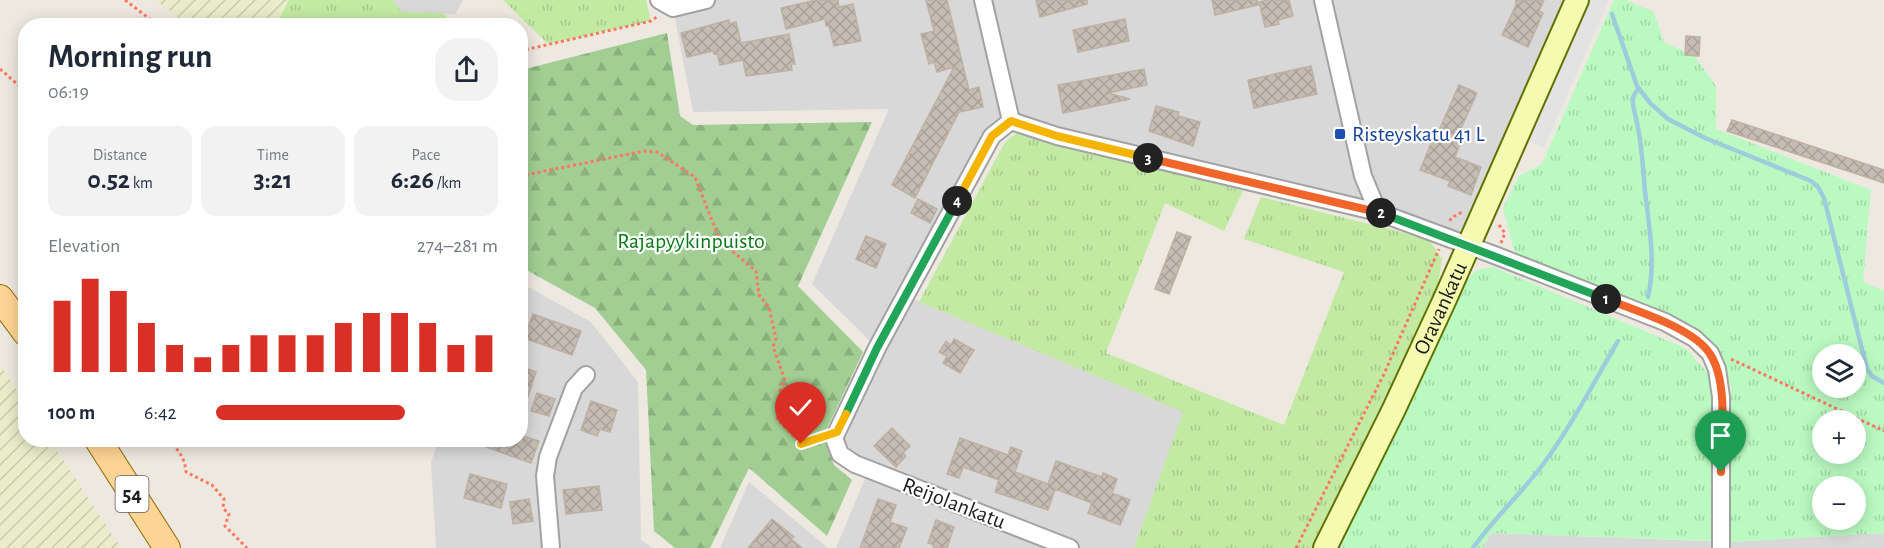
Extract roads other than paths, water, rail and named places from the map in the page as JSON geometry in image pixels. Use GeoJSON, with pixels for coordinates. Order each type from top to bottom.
{"type":"FeatureCollection","features":[{"type":"Feature","properties":{"kind":"main road"},"geometry":{"type":"LineString","coordinates":[[0,298],[18,322]]}},
{"type":"Feature","properties":{"kind":"main road","name":"54"},"geometry":{"type":"LineString","coordinates":[[102,447],[167,548]]}},
{"type":"Feature","properties":{"kind":"street"},"geometry":{"type":"LineString","coordinates":[[666,4],[706,0]]}},
{"type":"Feature","properties":{"kind":"street"},"geometry":{"type":"LineString","coordinates":[[983,0],[1011,121],[1057,136],[1378,212],[1665,322],[1694,338],[1710,353],[1717,369],[1722,397],[1721,548]]}},
{"type":"Feature","properties":{"kind":"street"},"geometry":{"type":"LineString","coordinates":[[1323,0],[1362,176],[1378,212]]}},
{"type":"Feature","properties":{"kind":"street","name":"Oravankatu"},"geometry":{"type":"LineString","coordinates":[[1325,548],[1394,409],[1470,246],[1577,0]]}},
{"type":"Feature","properties":{"kind":"street","name":"Reijolankatu"},"geometry":{"type":"LineString","coordinates":[[1011,121],[992,136],[877,348],[834,438],[840,454],[855,465],[1070,548]]}},
{"type":"Feature","properties":{"kind":"street"},"geometry":{"type":"LineString","coordinates":[[551,548],[545,476],[548,457],[574,388],[586,375]]}},
{"type":"Feature","properties":{"kind":"waterway"},"geometry":{"type":"LineString","coordinates":[[1612,14],[1637,86],[1651,104],[1668,119],[1705,138],[1811,181],[1818,187],[1824,198],[1867,369],[1872,376],[1884,383]]}},
{"type":"Feature","properties":{"kind":"waterway"},"geometry":{"type":"LineString","coordinates":[[1639,89],[1634,96],[1633,104],[1639,131],[1651,244],[1648,297]]}},
{"type":"Feature","properties":{"kind":"waterway"},"geometry":{"type":"LineString","coordinates":[[1473,548],[1554,449],[1618,341]]}},
{"type":"Feature","properties":{"kind":"place","name":"Risteyskatu 41 L"},"geometry":{"type":"Point","coordinates":[1340,134]}},
{"type":"Feature","properties":{"kind":"park label","name":"Rajapyykinpuisto"},"geometry":{"type":"Point","coordinates":[691,241]}}]}
